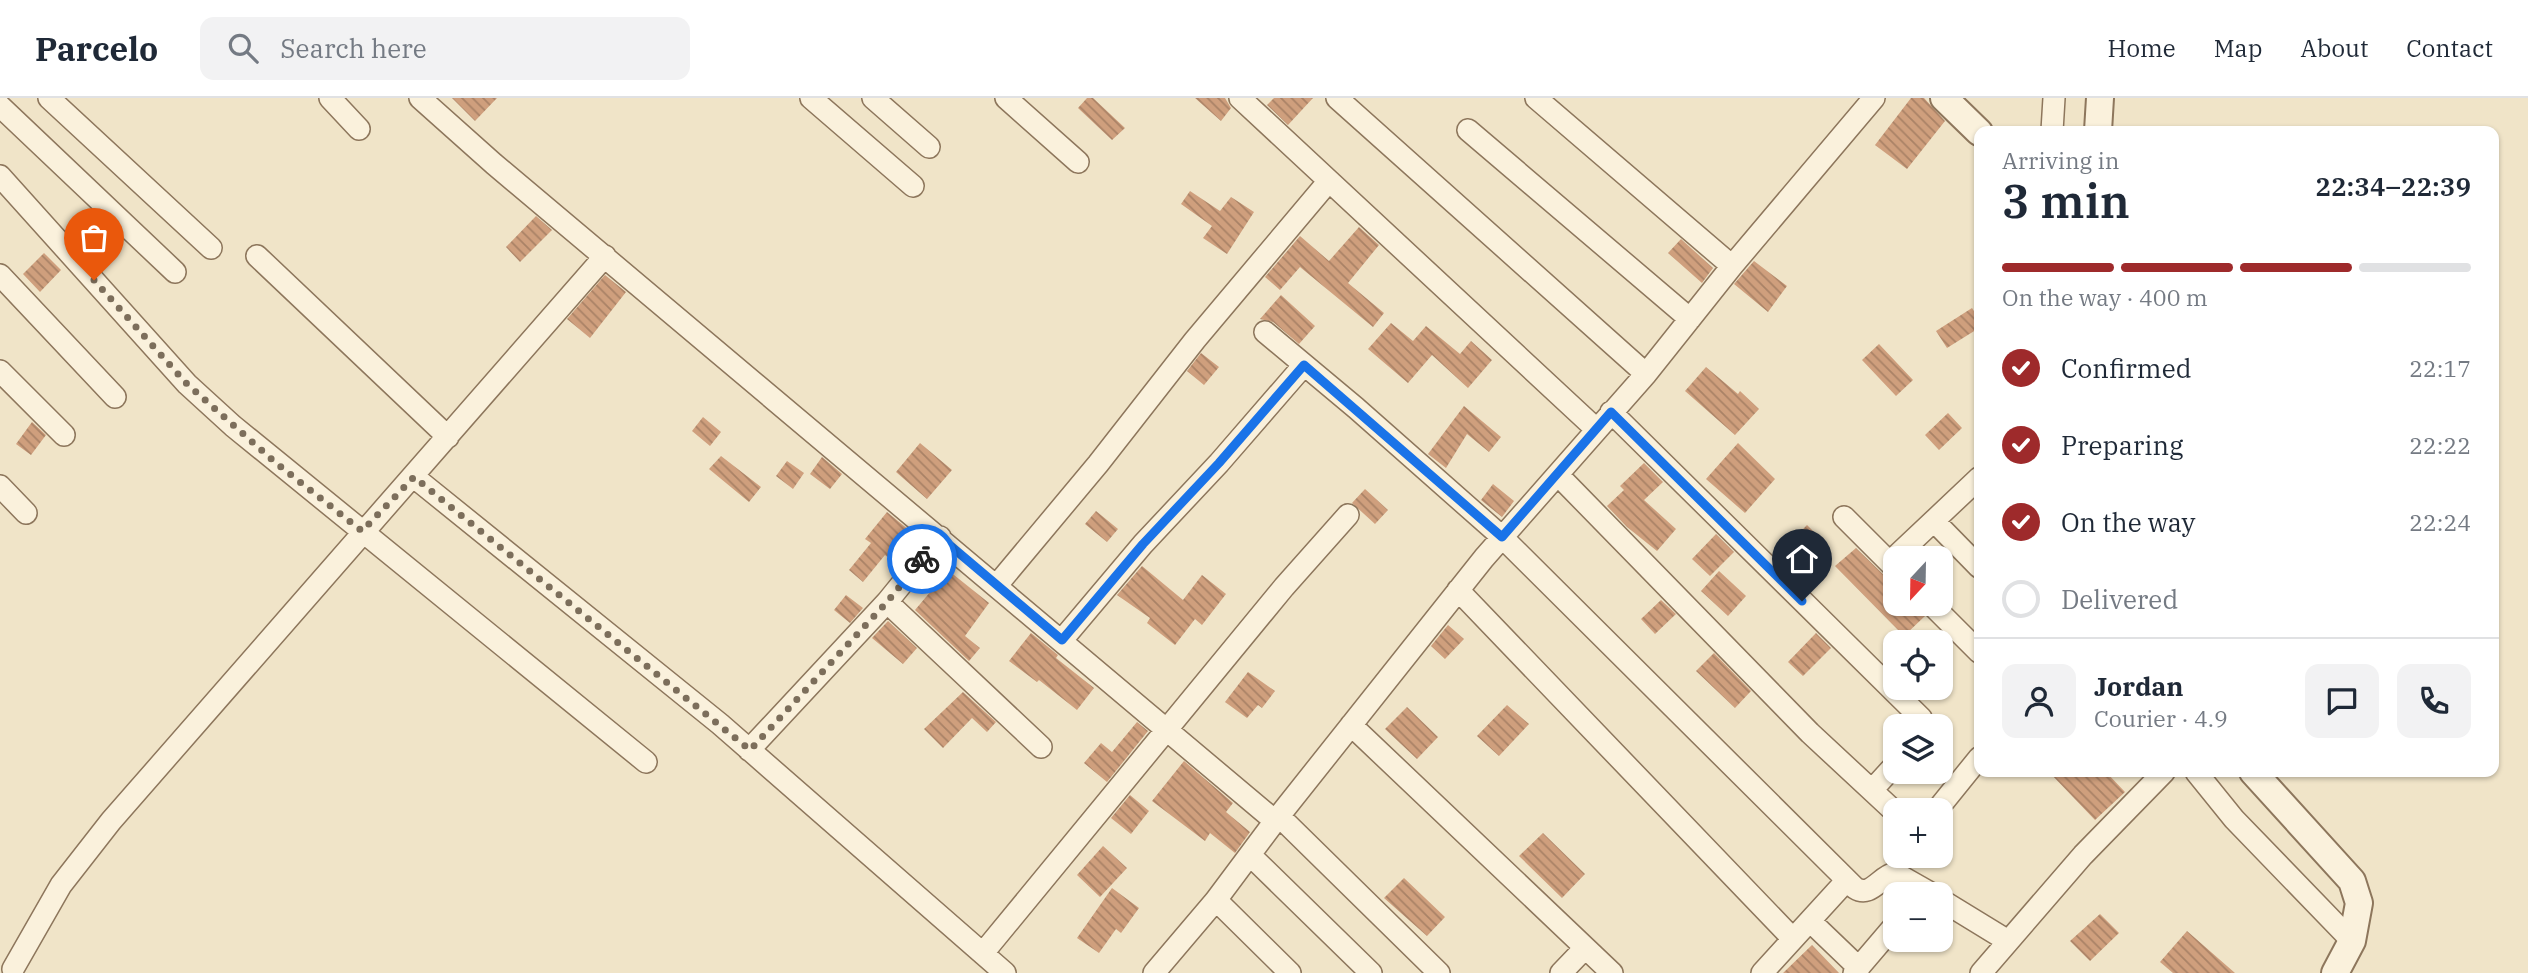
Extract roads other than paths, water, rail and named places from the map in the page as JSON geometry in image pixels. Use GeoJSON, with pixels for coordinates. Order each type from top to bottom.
{"type":"FeatureCollection","features":[{"type":"Feature","properties":{"kind":"street"},"geometry":{"type":"LineString","coordinates":[[49,98],[211,248]]}},
{"type":"Feature","properties":{"kind":"street"},"geometry":{"type":"LineString","coordinates":[[330,98],[359,129]]}},
{"type":"Feature","properties":{"kind":"street"},"geometry":{"type":"LineString","coordinates":[[420,98],[1168,730],[1277,818],[1439,973]]}},
{"type":"Feature","properties":{"kind":"street"},"geometry":{"type":"LineString","coordinates":[[811,98],[913,186]]}},
{"type":"Feature","properties":{"kind":"street"},"geometry":{"type":"LineString","coordinates":[[873,98],[929,147]]}},
{"type":"Feature","properties":{"kind":"street"},"geometry":{"type":"LineString","coordinates":[[1006,98],[1078,162]]}},
{"type":"Feature","properties":{"kind":"street"},"geometry":{"type":"LineString","coordinates":[[1240,98],[1596,429]]}},
{"type":"Feature","properties":{"kind":"street"},"geometry":{"type":"LineString","coordinates":[[1337,98],[1646,374]]}},
{"type":"Feature","properties":{"kind":"street"},"geometry":{"type":"LineString","coordinates":[[1536,98],[1732,266]]}},
{"type":"Feature","properties":{"kind":"street"},"geometry":{"type":"LineString","coordinates":[[1160,971],[1277,818],[1458,590],[1646,374],[1732,266],[1874,98]]}},
{"type":"Feature","properties":{"kind":"street"},"geometry":{"type":"LineString","coordinates":[[1944,98],[1974,127]]}},
{"type":"Feature","properties":{"kind":"street"},"geometry":{"type":"LineString","coordinates":[[2052,126],[2054,98]]}},
{"type":"Feature","properties":{"kind":"street"},"geometry":{"type":"LineString","coordinates":[[2098,126],[2100,98]]}},
{"type":"Feature","properties":{"kind":"street"},"geometry":{"type":"LineString","coordinates":[[0,106],[175,272]]}},
{"type":"Feature","properties":{"kind":"street"},"geometry":{"type":"LineString","coordinates":[[1468,130],[1689,320]]}},
{"type":"Feature","properties":{"kind":"street"},"geometry":{"type":"LineString","coordinates":[[0,176],[187,384],[276,463],[646,762]]}},
{"type":"Feature","properties":{"kind":"street"},"geometry":{"type":"LineString","coordinates":[[997,585],[1328,181]]}},
{"type":"Feature","properties":{"kind":"street"},"geometry":{"type":"LineString","coordinates":[[257,256],[448,437]]}},
{"type":"Feature","properties":{"kind":"street"},"geometry":{"type":"LineString","coordinates":[[10,967],[61,885],[111,821],[605,256]]}},
{"type":"Feature","properties":{"kind":"street"},"geometry":{"type":"LineString","coordinates":[[0,275],[115,397]]}},
{"type":"Feature","properties":{"kind":"street"},"geometry":{"type":"LineString","coordinates":[[1265,332],[1502,537],[1860,892],[1866,891],[1895,868]]}},
{"type":"Feature","properties":{"kind":"street"},"geometry":{"type":"LineString","coordinates":[[1062,640],[1143,544],[1219,463],[1304,365]]}},
{"type":"Feature","properties":{"kind":"street"},"geometry":{"type":"LineString","coordinates":[[0,371],[64,435]]}},
{"type":"Feature","properties":{"kind":"street"},"geometry":{"type":"LineString","coordinates":[[1611,412],[1917,714]]}},
{"type":"Feature","properties":{"kind":"street"},"geometry":{"type":"LineString","coordinates":[[1558,474],[1801,723],[1883,801]]}},
{"type":"Feature","properties":{"kind":"street"},"geometry":{"type":"LineString","coordinates":[[414,477],[750,750],[1005,973]]}},
{"type":"Feature","properties":{"kind":"street"},"geometry":{"type":"LineString","coordinates":[[1910,546],[1974,483]]}},
{"type":"Feature","properties":{"kind":"street"},"geometry":{"type":"LineString","coordinates":[[0,486],[26,513]]}},
{"type":"Feature","properties":{"kind":"street"},"geometry":{"type":"LineString","coordinates":[[983,953],[1284,587],[1348,515]]}},
{"type":"Feature","properties":{"kind":"street"},"geometry":{"type":"LineString","coordinates":[[1844,517],[1883,556]]}},
{"type":"Feature","properties":{"kind":"street"},"geometry":{"type":"LineString","coordinates":[[1934,521],[1974,562]]}},
{"type":"Feature","properties":{"kind":"street"},"geometry":{"type":"LineString","coordinates":[[750,750],[887,602],[940,537]]}},
{"type":"Feature","properties":{"kind":"street"},"geometry":{"type":"LineString","coordinates":[[1458,590],[1793,939]]}},
{"type":"Feature","properties":{"kind":"street"},"geometry":{"type":"LineString","coordinates":[[887,602],[1041,747]]}},
{"type":"Feature","properties":{"kind":"street"},"geometry":{"type":"LineString","coordinates":[[1943,616],[1974,647]]}},
{"type":"Feature","properties":{"kind":"street"},"geometry":{"type":"LineString","coordinates":[[1351,725],[1612,973]]}},
{"type":"Feature","properties":{"kind":"street"},"geometry":{"type":"LineString","coordinates":[[1947,798],[1974,764]]}},
{"type":"Feature","properties":{"kind":"street"},"geometry":{"type":"LineString","coordinates":[[1981,973],[2083,855],[2159,777]]}},
{"type":"Feature","properties":{"kind":"street"},"geometry":{"type":"LineString","coordinates":[[2200,777],[2234,820],[2352,941]]}},
{"type":"Feature","properties":{"kind":"street"},"geometry":{"type":"LineString","coordinates":[[2258,777],[2352,881],[2359,903],[2352,941],[2335,973]]}},
{"type":"Feature","properties":{"kind":"street"},"geometry":{"type":"LineString","coordinates":[[1872,790],[1883,778]]}},
{"type":"Feature","properties":{"kind":"street"},"geometry":{"type":"LineString","coordinates":[[1250,855],[1371,973]]}},
{"type":"Feature","properties":{"kind":"street"},"geometry":{"type":"LineString","coordinates":[[1901,868],[1916,882]]}},
{"type":"Feature","properties":{"kind":"street"},"geometry":{"type":"LineString","coordinates":[[1762,973],[1847,880]]}},
{"type":"Feature","properties":{"kind":"street"},"geometry":{"type":"LineString","coordinates":[[1216,900],[1290,973]]}},
{"type":"Feature","properties":{"kind":"street"},"geometry":{"type":"LineString","coordinates":[[1953,909],[2008,941]]}},
{"type":"Feature","properties":{"kind":"street"},"geometry":{"type":"LineString","coordinates":[[1810,921],[1856,970],[1883,940]]}},
{"type":"Feature","properties":{"kind":"street"},"geometry":{"type":"LineString","coordinates":[[1561,973],[1585,948]]}}]}
